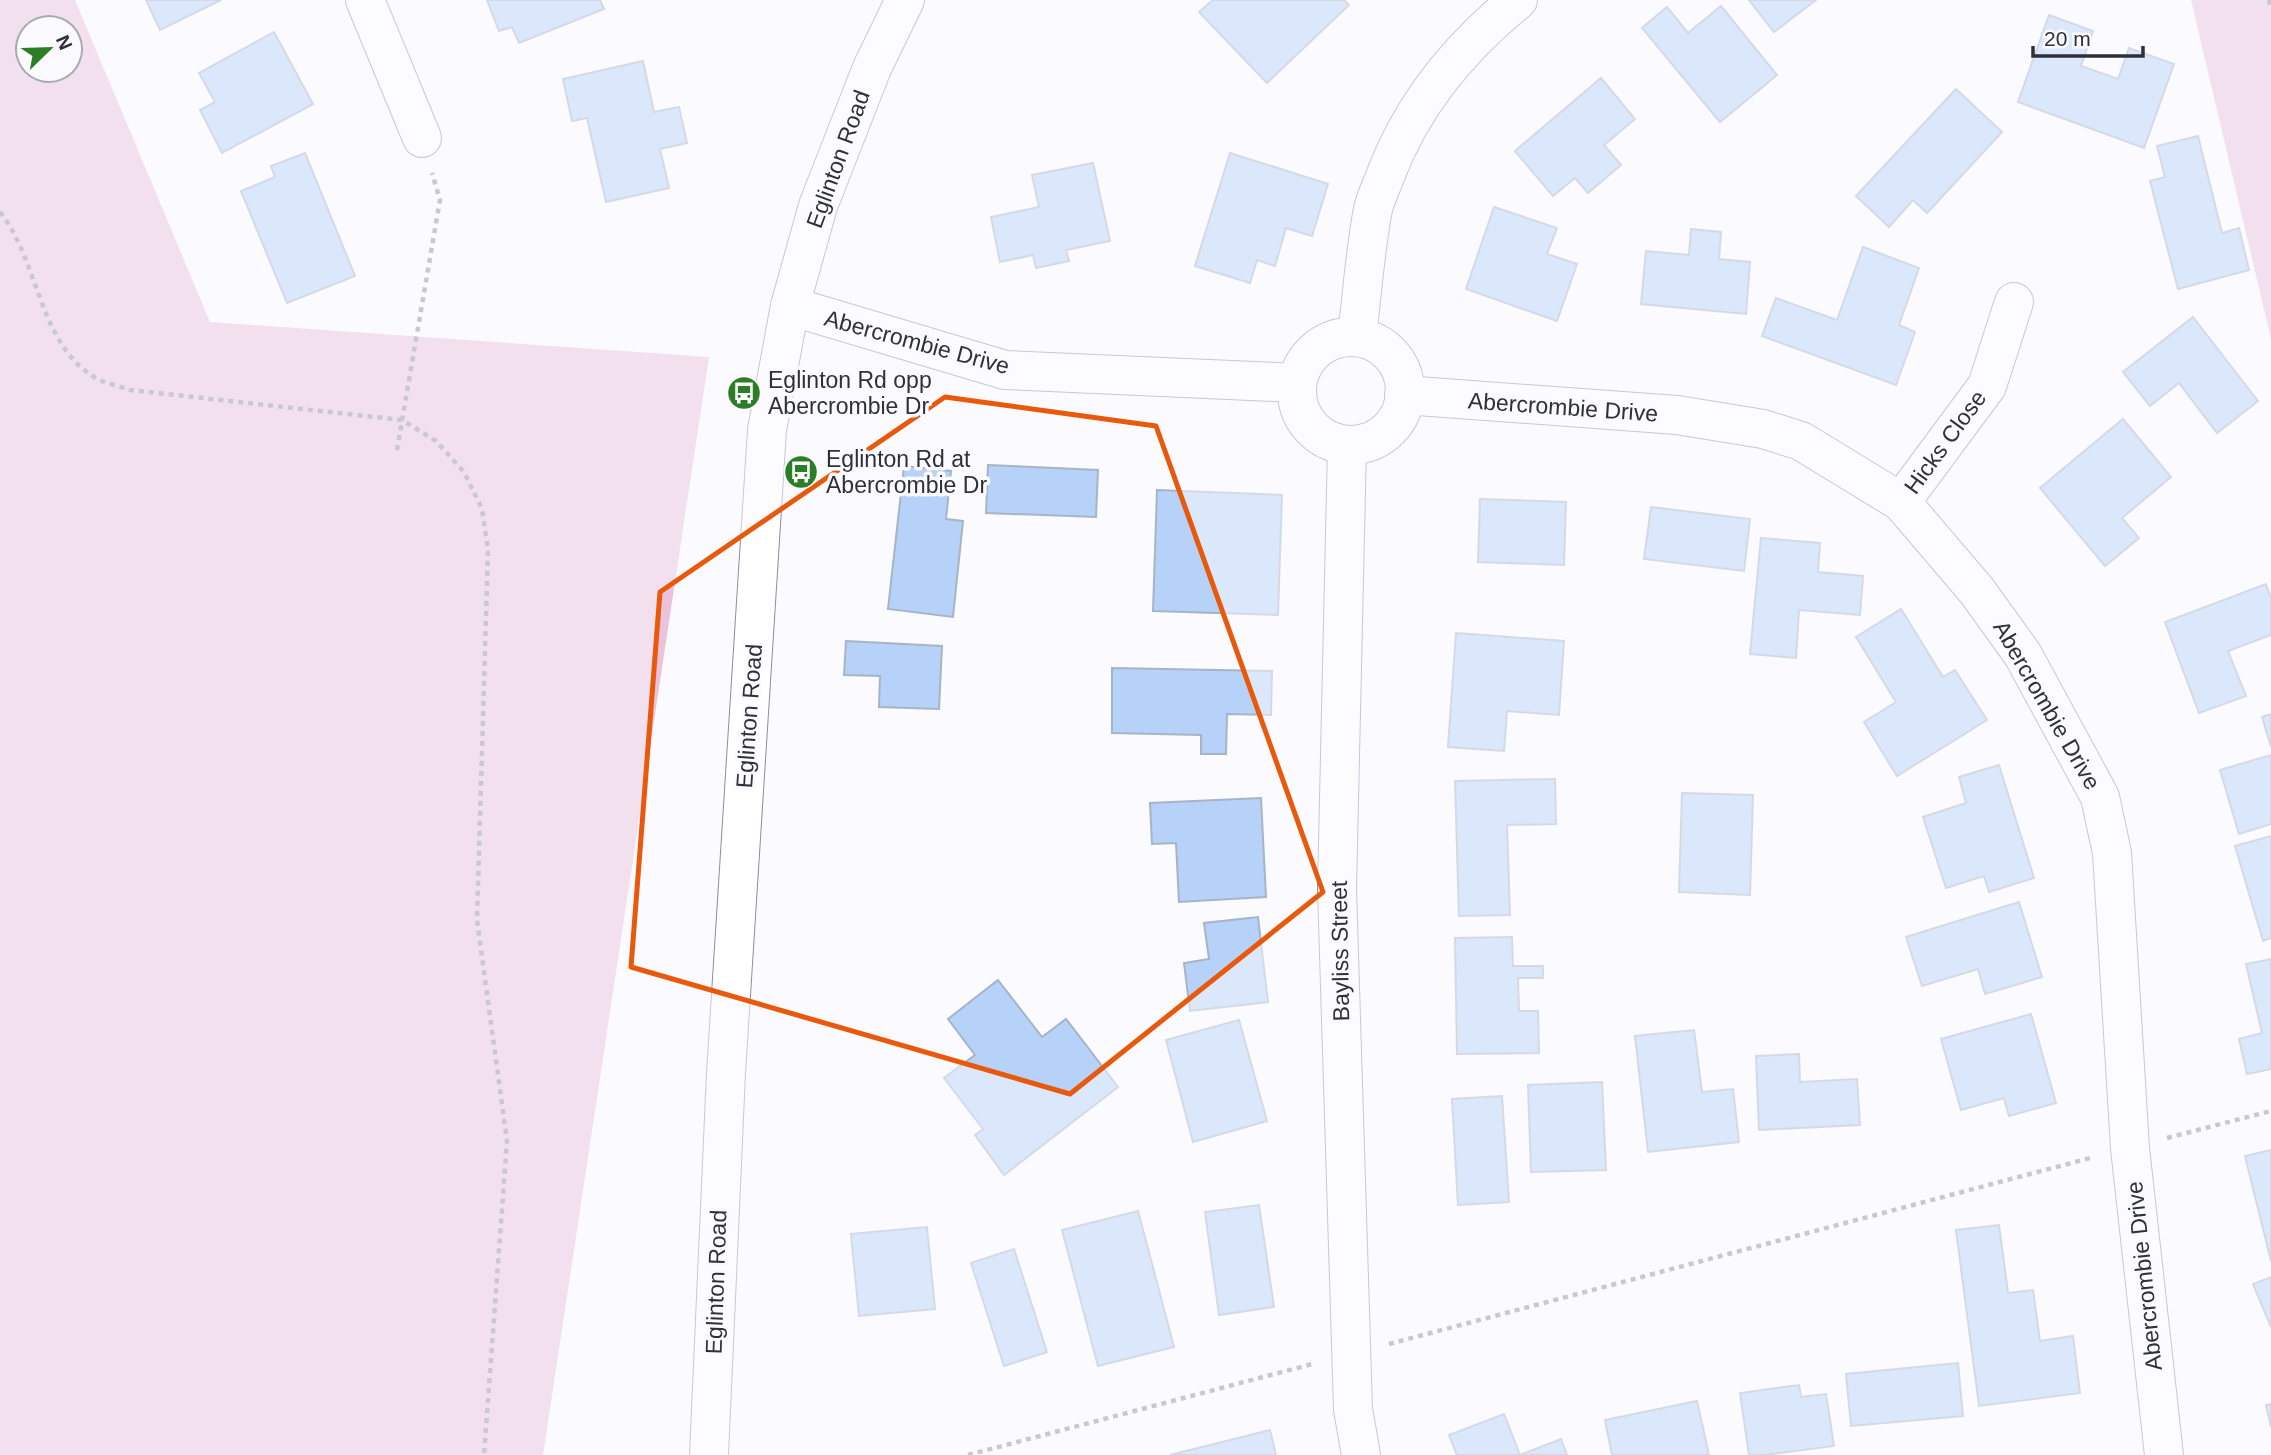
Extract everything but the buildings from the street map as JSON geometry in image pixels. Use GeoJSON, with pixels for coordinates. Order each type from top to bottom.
{"type":"FeatureCollection","features":[{"type":"Feature","properties":{"kind":"street"},"geometry":{"type":"LineString","coordinates":[[365,0],[422,138]]}},
{"type":"Feature","properties":{"kind":"street","name":"Eglinton Road"},"geometry":{"type":"LineString","coordinates":[[709,1455],[726,1073],[767,430],[790,306],[818,206],[872,68],[905,0]]}},
{"type":"Feature","properties":{"kind":"street"},"geometry":{"type":"LineString","coordinates":[[1357,337],[1374,207],[1392,160],[1421,104],[1451,63],[1518,0]]}},
{"type":"Feature","properties":{"kind":"street","name":"Hicks Close"},"geometry":{"type":"LineString","coordinates":[[1901,502],[1987,386],[2014,302]]}},
{"type":"Feature","properties":{"kind":"street","name":"Abercrombie Drive"},"geometry":{"type":"LineString","coordinates":[[790,306],[1005,370],[1297,383]]}},
{"type":"Feature","properties":{"kind":"street"},"geometry":{"type":"LineString","coordinates":[[1357,337],[1382,348],[1399,368],[1404,381],[1402,409],[1396,422],[1374,440],[1348,445],[1330,441],[1315,432],[1304,418],[1298,401],[1297,383],[1312,354],[1325,344],[1340,338],[1357,337]]}},
{"type":"Feature","properties":{"kind":"street","name":"Abercrombie Drive"},"geometry":{"type":"LineString","coordinates":[[1404,395],[1677,415],[1763,429],[1801,442],[1901,502],[1977,591],[2023,655],[2100,797],[2112,853],[2130,1148],[2164,1455]]}},
{"type":"Feature","properties":{"kind":"street","name":"Bayliss Street"},"geometry":{"type":"LineString","coordinates":[[1348,445],[1338,889],[1353,1409],[1361,1455]]}},
{"type":"Feature","properties":{"kind":"path"},"geometry":{"type":"LineString","coordinates":[[2269,0],[2271,9]]}},
{"type":"Feature","properties":{"kind":"path"},"geometry":{"type":"LineString","coordinates":[[397,450],[440,200],[422,138]]}},
{"type":"Feature","properties":{"kind":"path"},"geometry":{"type":"LineString","coordinates":[[0,212],[27,261],[41,303],[64,350],[94,377],[130,390],[402,420],[436,441],[464,472],[482,509],[488,550],[477,920],[507,1141],[484,1455]]}},
{"type":"Feature","properties":{"kind":"path"},"geometry":{"type":"LineString","coordinates":[[968,1455],[2271,1111]]}},
{"type":"Feature","properties":{"kind":"highlighted area"},"geometry":{"type":"Polygon","coordinates":[[[945,397],[1156,426],[1323,892],[1070,1094],[631,967],[660,592],[945,397]]]}},
{"type":"Feature","properties":{"kind":"shaded area"},"geometry":{"type":"Polygon","coordinates":[[[0,0],[75,0],[81,14],[14,14],[14,84],[84,84],[84,21],[210,322],[709,357],[543,1455],[0,1455],[0,0]]]}},
{"type":"Feature","properties":{"kind":"shaded area"},"geometry":{"type":"Polygon","coordinates":[[[2191,0],[2271,0],[2271,339],[2191,0]]]}},
{"type":"Feature","properties":{"kind":"place","name":"Eglinton Rd opp Abercrombie Dr"},"geometry":{"type":"Point","coordinates":[744,393]}},
{"type":"Feature","properties":{"kind":"place","name":"Eglinton Rd at Abercrombie Dr"},"geometry":{"type":"Point","coordinates":[801,472]}}]}
